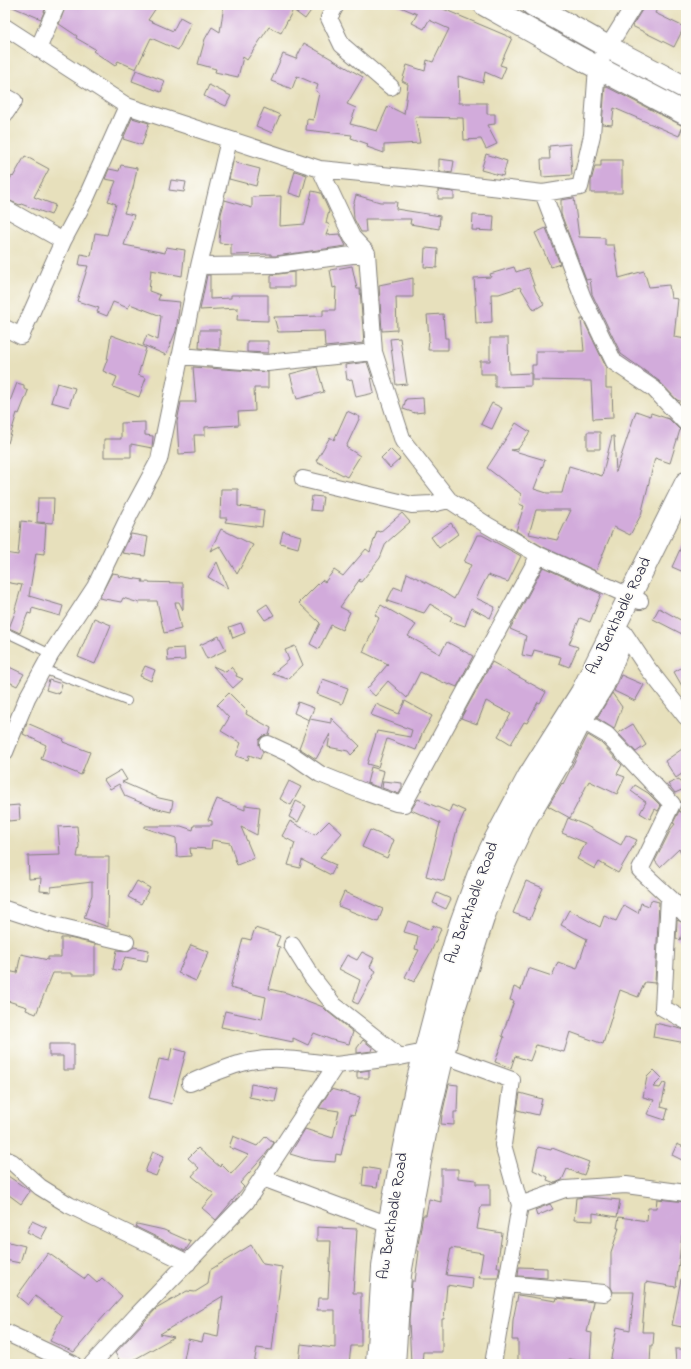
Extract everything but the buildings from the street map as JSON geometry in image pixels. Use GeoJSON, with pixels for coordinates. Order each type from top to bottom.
{"type":"FeatureCollection","features":[{"type":"Feature","properties":{"kind":"main road"},"geometry":{"type":"LineString","coordinates":[[486,5],[597,67],[686,114]]}},
{"type":"Feature","properties":{"kind":"main road"},"geometry":{"type":"LineString","coordinates":[[533,5],[686,88]]}},
{"type":"Feature","properties":{"kind":"main road","name":"Aw Berkhadle Road"},"geometry":{"type":"LineString","coordinates":[[394,1364],[400,1275],[427,1123],[434,1053],[461,923],[494,842],[529,776],[619,630],[686,483]]}},
{"type":"Feature","properties":{"kind":"main road","name":"Aw Berkhadle Road"},"geometry":{"type":"LineString","coordinates":[[634,598],[686,513]]}},
{"type":"Feature","properties":{"kind":"main road","name":"Aw Berkhadle Road"},"geometry":{"type":"LineString","coordinates":[[377,1364],[383,1267],[389,1225],[418,1079],[434,1053],[453,1012],[484,915],[502,869],[523,824],[560,761],[581,720],[603,685],[619,630]]}},
{"type":"Feature","properties":{"kind":"street"},"geometry":{"type":"LineString","coordinates":[[38,49],[57,5]]}},
{"type":"Feature","properties":{"kind":"street"},"geometry":{"type":"LineString","coordinates":[[336,5],[329,18],[342,44],[391,87]]}},
{"type":"Feature","properties":{"kind":"street"},"geometry":{"type":"LineString","coordinates":[[5,27],[127,106],[320,169],[543,193],[580,187],[592,135],[597,67],[634,5]]}},
{"type":"Feature","properties":{"kind":"street"},"geometry":{"type":"LineString","coordinates":[[5,96],[14,101],[5,114]]}},
{"type":"Feature","properties":{"kind":"street"},"geometry":{"type":"LineString","coordinates":[[5,328],[21,336],[63,241],[86,198],[127,106]]}},
{"type":"Feature","properties":{"kind":"street"},"geometry":{"type":"LineString","coordinates":[[5,752],[27,698],[51,654],[95,587],[130,514],[159,460],[199,266],[229,140]]}},
{"type":"Feature","properties":{"kind":"street"},"geometry":{"type":"LineString","coordinates":[[320,169],[352,238],[367,253],[374,352],[403,441],[449,500],[487,525],[539,555],[634,598]]}},
{"type":"Feature","properties":{"kind":"street"},"geometry":{"type":"LineString","coordinates":[[543,193],[583,298],[614,362],[654,388],[686,423]]}},
{"type":"Feature","properties":{"kind":"street"},"geometry":{"type":"LineString","coordinates":[[5,208],[63,241]]}},
{"type":"Feature","properties":{"kind":"street"},"geometry":{"type":"LineString","coordinates":[[199,266],[277,265],[367,253]]}},
{"type":"Feature","properties":{"kind":"street"},"geometry":{"type":"LineString","coordinates":[[180,356],[267,363],[374,352]]}},
{"type":"Feature","properties":{"kind":"street"},"geometry":{"type":"LineString","coordinates":[[304,479],[412,505],[432,504],[449,500]]}},
{"type":"Feature","properties":{"kind":"street"},"geometry":{"type":"LineString","coordinates":[[268,744],[294,756],[320,774],[367,793],[396,803],[404,804],[539,555]]}},
{"type":"Feature","properties":{"kind":"street"},"geometry":{"type":"LineString","coordinates":[[619,630],[686,717]]}},
{"type":"Feature","properties":{"kind":"street"},"geometry":{"type":"LineString","coordinates":[[581,720],[606,735],[672,804],[640,870],[686,915]]}},
{"type":"Feature","properties":{"kind":"street"},"geometry":{"type":"LineString","coordinates":[[669,897],[663,1008],[686,1021]]}},
{"type":"Feature","properties":{"kind":"street"},"geometry":{"type":"LineString","coordinates":[[5,909],[54,925],[126,942]]}},
{"type":"Feature","properties":{"kind":"street"},"geometry":{"type":"LineString","coordinates":[[292,945],[312,977],[334,1005],[400,1057]]}},
{"type":"Feature","properties":{"kind":"street"},"geometry":{"type":"LineString","coordinates":[[190,1083],[239,1063],[260,1060],[297,1060],[336,1065],[434,1053],[512,1080],[503,1145],[520,1205],[493,1364]]}},
{"type":"Feature","properties":{"kind":"street"},"geometry":{"type":"LineString","coordinates":[[92,1364],[246,1202],[336,1065]]}},
{"type":"Feature","properties":{"kind":"street"},"geometry":{"type":"LineString","coordinates":[[5,1159],[12,1162],[40,1187],[69,1205],[188,1264]]}},
{"type":"Feature","properties":{"kind":"street"},"geometry":{"type":"LineString","coordinates":[[263,1178],[389,1225]]}},
{"type":"Feature","properties":{"kind":"street"},"geometry":{"type":"LineString","coordinates":[[520,1205],[565,1190],[626,1185],[686,1193]]}},
{"type":"Feature","properties":{"kind":"street"},"geometry":{"type":"LineString","coordinates":[[506,1284],[604,1293]]}},
{"type":"Feature","properties":{"kind":"street"},"geometry":{"type":"LineString","coordinates":[[5,1332],[74,1364]]}},
{"type":"Feature","properties":{"kind":"lane"},"geometry":{"type":"LineString","coordinates":[[5,632],[51,654]]}},
{"type":"Feature","properties":{"kind":"lane"},"geometry":{"type":"LineString","coordinates":[[43,669],[127,701]]}}]}
